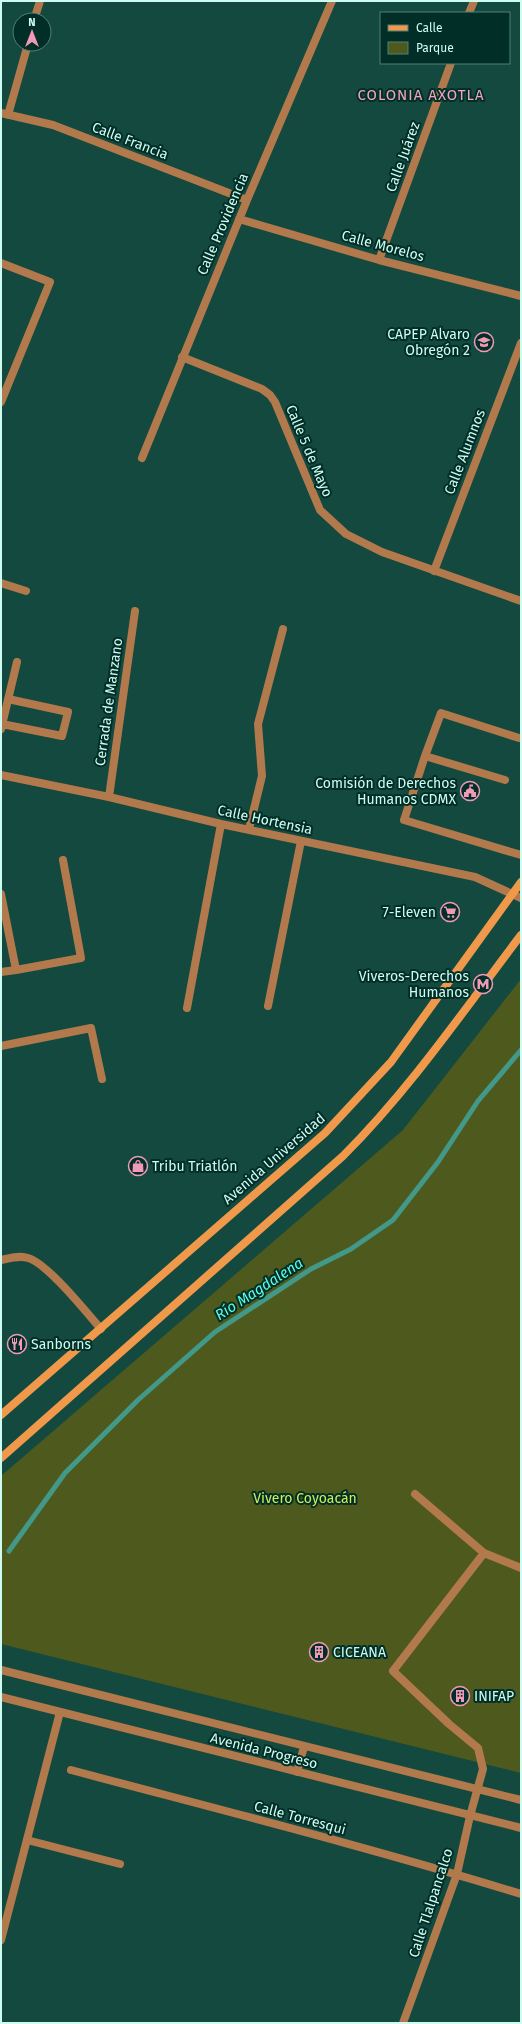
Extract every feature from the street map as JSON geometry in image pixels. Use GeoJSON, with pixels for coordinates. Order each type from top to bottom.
{"type":"FeatureCollection","features":[{"type":"Feature","properties":{"kind":"main road","name":"Avenida Universidad"},"geometry":{"type":"LineString","coordinates":[[1,1415],[325,1133],[390,1062],[521,882]]}},
{"type":"Feature","properties":{"kind":"main road"},"geometry":{"type":"LineString","coordinates":[[1,1458],[343,1156],[376,1123],[416,1075],[521,935]]}},
{"type":"Feature","properties":{"kind":"street"},"geometry":{"type":"LineString","coordinates":[[37,12],[40,1]]}},
{"type":"Feature","properties":{"kind":"street","name":"Calle Providencia"},"geometry":{"type":"LineString","coordinates":[[142,458],[247,200],[332,1]]}},
{"type":"Feature","properties":{"kind":"street"},"geometry":{"type":"LineString","coordinates":[[469,12],[474,1]]}},
{"type":"Feature","properties":{"kind":"street"},"geometry":{"type":"LineString","coordinates":[[4,114],[25,52]]}},
{"type":"Feature","properties":{"kind":"street","name":"Calle Juárez"},"geometry":{"type":"LineString","coordinates":[[379,260],[451,64]]}},
{"type":"Feature","properties":{"kind":"street","name":"Calle Francia"},"geometry":{"type":"LineString","coordinates":[[4,114],[53,125],[247,200]]}},
{"type":"Feature","properties":{"kind":"street","name":"Calle Morelos"},"geometry":{"type":"LineString","coordinates":[[240,219],[379,260],[521,296]]}},
{"type":"Feature","properties":{"kind":"street"},"geometry":{"type":"LineString","coordinates":[[1,263],[47,279],[50,282],[1,402]]}},
{"type":"Feature","properties":{"kind":"street","name":"Calle Alumnos"},"geometry":{"type":"LineString","coordinates":[[434,571],[518,358],[521,343]]}},
{"type":"Feature","properties":{"kind":"street","name":"Calle 5 de Mayo"},"geometry":{"type":"LineString","coordinates":[[182,357],[262,390],[270,395],[275,402],[320,510],[346,534],[382,552],[521,602]]}},
{"type":"Feature","properties":{"kind":"street"},"geometry":{"type":"LineString","coordinates":[[1,583],[26,591]]}},
{"type":"Feature","properties":{"kind":"street","name":"Cerrada de Manzano"},"geometry":{"type":"LineString","coordinates":[[109,797],[135,611]]}},
{"type":"Feature","properties":{"kind":"street"},"geometry":{"type":"LineString","coordinates":[[249,829],[262,776],[258,724],[283,629]]}},
{"type":"Feature","properties":{"kind":"street"},"geometry":{"type":"LineString","coordinates":[[8,699],[68,712],[62,736],[2,727],[8,699],[17,662]]}},
{"type":"Feature","properties":{"kind":"street"},"geometry":{"type":"LineString","coordinates":[[519,738],[441,713],[404,820],[521,855]]}},
{"type":"Feature","properties":{"kind":"street"},"geometry":{"type":"LineString","coordinates":[[425,756],[505,780]]}},
{"type":"Feature","properties":{"kind":"street","name":"Calle Hortensia"},"geometry":{"type":"LineString","coordinates":[[1,775],[109,797],[221,824],[475,877],[513,893],[521,898]]}},
{"type":"Feature","properties":{"kind":"street"},"geometry":{"type":"LineString","coordinates":[[187,1008],[221,824]]}},
{"type":"Feature","properties":{"kind":"street"},"geometry":{"type":"LineString","coordinates":[[268,1006],[301,841]]}},
{"type":"Feature","properties":{"kind":"street"},"geometry":{"type":"LineString","coordinates":[[1,972],[80,958],[63,860]]}},
{"type":"Feature","properties":{"kind":"street"},"geometry":{"type":"LineString","coordinates":[[1,894],[16,970]]}},
{"type":"Feature","properties":{"kind":"street"},"geometry":{"type":"LineString","coordinates":[[1,1046],[91,1028],[102,1079]]}},
{"type":"Feature","properties":{"kind":"street"},"geometry":{"type":"LineString","coordinates":[[1,1260],[12,1257],[29,1258],[45,1267],[101,1328]]}},
{"type":"Feature","properties":{"kind":"street"},"geometry":{"type":"LineString","coordinates":[[415,1494],[484,1553],[521,1568]]}},
{"type":"Feature","properties":{"kind":"street","name":"Calle Tlalpancalco"},"geometry":{"type":"LineString","coordinates":[[403,2023],[457,1874],[470,1816],[483,1769],[478,1748],[449,1724],[393,1671],[484,1553]]}},
{"type":"Feature","properties":{"kind":"street","name":"Avenida Progreso"},"geometry":{"type":"LineString","coordinates":[[1,1670],[304,1747],[521,1800]]}},
{"type":"Feature","properties":{"kind":"street","name":"Avenida Progreso"},"geometry":{"type":"LineString","coordinates":[[1,1697],[521,1828]]}},
{"type":"Feature","properties":{"kind":"street"},"geometry":{"type":"LineString","coordinates":[[1,1940],[60,1712]]}},
{"type":"Feature","properties":{"kind":"street"},"geometry":{"type":"LineString","coordinates":[[297,1772],[304,1747]]}},
{"type":"Feature","properties":{"kind":"street","name":"Calle Torresqui"},"geometry":{"type":"LineString","coordinates":[[71,1770],[457,1874],[521,1894]]}},
{"type":"Feature","properties":{"kind":"street"},"geometry":{"type":"LineString","coordinates":[[27,1840],[120,1864]]}},
{"type":"Feature","properties":{"kind":"green space","name":"Vivero Coyoacán"},"geometry":{"type":"Polygon","coordinates":[[[521,979],[521,1773],[1,1644],[1,1476],[403,1130],[521,979]]]}},
{"type":"Feature","properties":{"kind":"waterway","name":"Río Magdalena"},"geometry":{"type":"LineString","coordinates":[[9,1551],[65,1473],[138,1400],[215,1332],[311,1269],[351,1249],[393,1220],[438,1162],[478,1101],[521,1050]]}},
{"type":"Feature","properties":{"kind":"place","name":"CAPEP Alvaro Obregón 2"},"geometry":{"type":"Point","coordinates":[484,342]}},
{"type":"Feature","properties":{"kind":"place","name":"Comisión de Derechos Humanos CDMX"},"geometry":{"type":"Point","coordinates":[470,791]}},
{"type":"Feature","properties":{"kind":"place","name":"7-Eleven"},"geometry":{"type":"Point","coordinates":[450,912]}},
{"type":"Feature","properties":{"kind":"place","name":"Viveros-Derechos Humanos"},"geometry":{"type":"Point","coordinates":[483,984]}},
{"type":"Feature","properties":{"kind":"place","name":"Tribu Triatlón"},"geometry":{"type":"Point","coordinates":[138,1166]}},
{"type":"Feature","properties":{"kind":"place","name":"Sanborns"},"geometry":{"type":"Point","coordinates":[17,1344]}},
{"type":"Feature","properties":{"kind":"place","name":"CICEANA"},"geometry":{"type":"Point","coordinates":[319,1652]}},
{"type":"Feature","properties":{"kind":"place","name":"INIFAP"},"geometry":{"type":"Point","coordinates":[460,1696]}},
{"type":"Feature","properties":{"kind":"district","name":"COLONIA AXOTLA"},"geometry":{"type":"Point","coordinates":[421,95]}}]}
